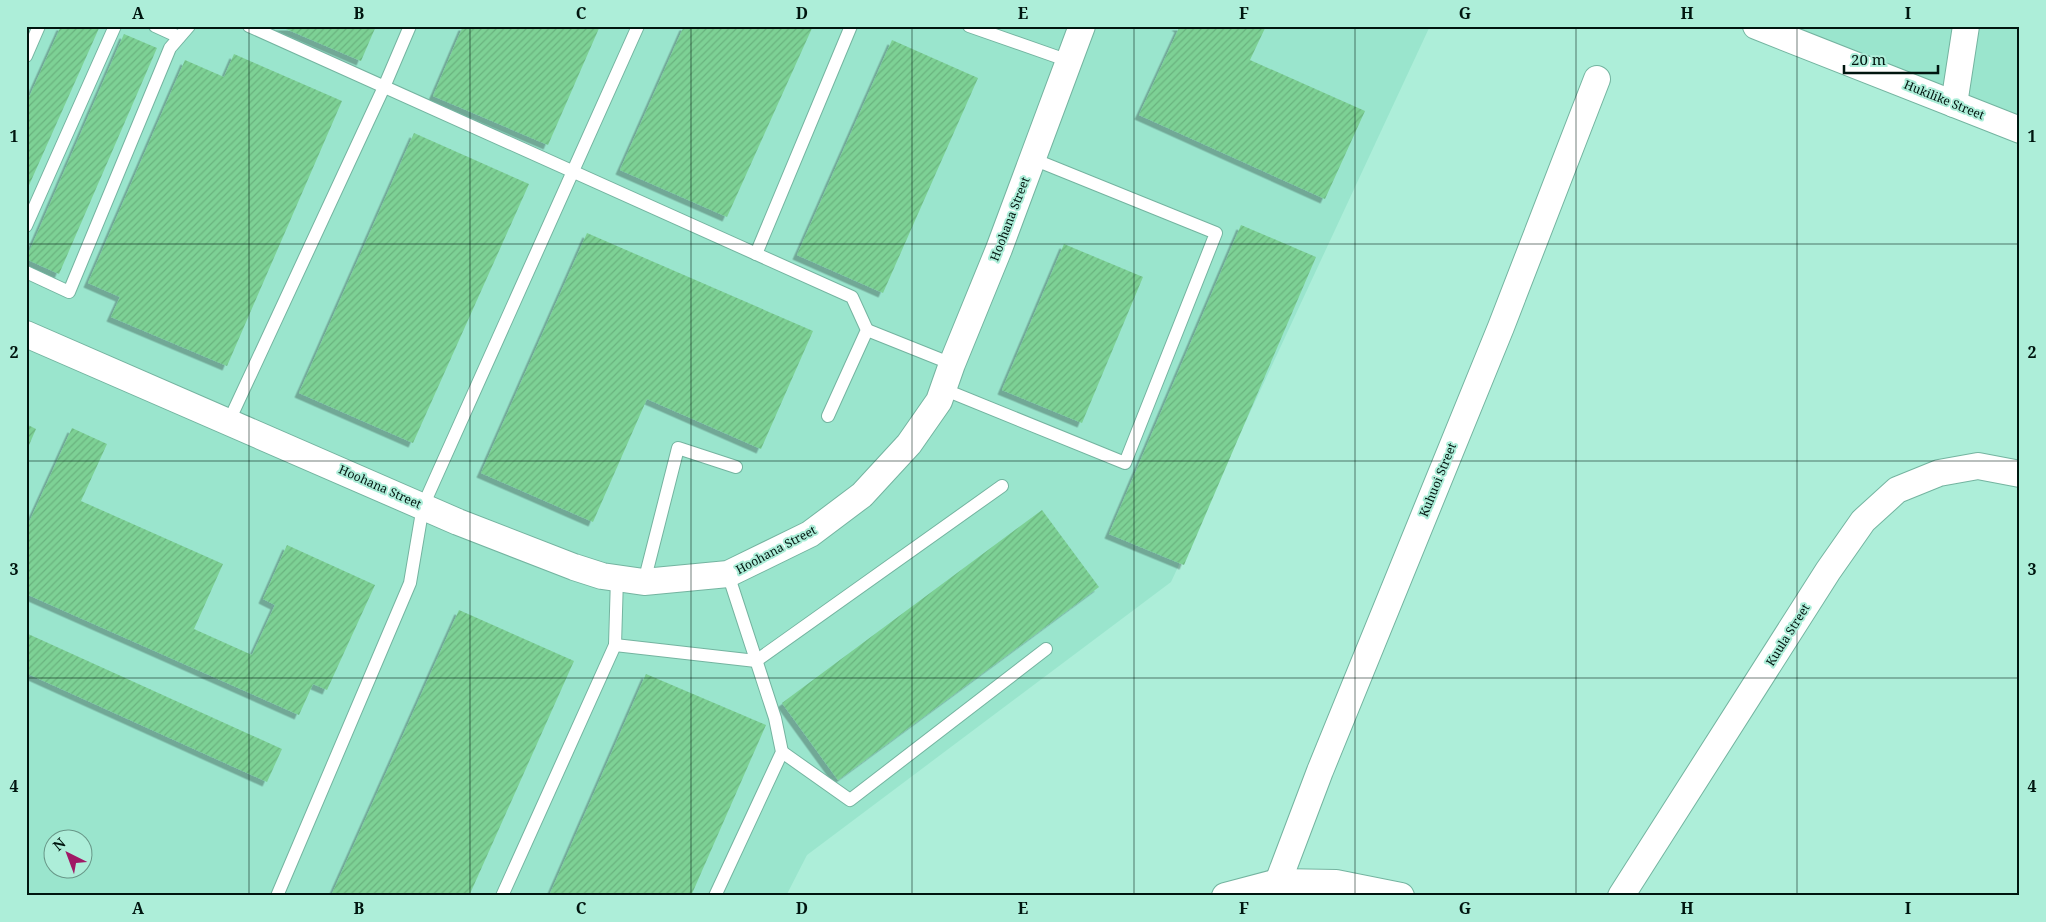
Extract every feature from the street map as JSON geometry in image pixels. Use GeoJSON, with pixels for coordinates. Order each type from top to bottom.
{"type":"FeatureCollection","features":[{"type":"Feature","properties":{"kind":"street","name":"Hoohana Street"},"geometry":{"type":"LineString","coordinates":[[26,334],[423,506],[574,567],[602,576],[644,582],[728,574],[810,534],[862,495],[909,444],[939,401],[999,249],[1082,26]]}},
{"type":"Feature","properties":{"kind":"street","name":"Hukilike Street"},"geometry":{"type":"LineString","coordinates":[[1756,26],[2020,130]]}},
{"type":"Feature","properties":{"kind":"street"},"geometry":{"type":"LineString","coordinates":[[1954,104],[1966,26]]}},
{"type":"Feature","properties":{"kind":"street","name":"Kuhuoi Street"},"geometry":{"type":"LineString","coordinates":[[1278,882],[1320,771],[1501,327],[1597,78]]}},
{"type":"Feature","properties":{"kind":"street","name":"Kuula Street"},"geometry":{"type":"LineString","coordinates":[[1622,896],[1828,571],[1864,521],[1897,490],[1939,473],[1978,466],[2020,474]]}},
{"type":"Feature","properties":{"kind":"street"},"geometry":{"type":"LineString","coordinates":[[1225,896],[1278,882],[1336,883],[1401,896]]}},
{"type":"Feature","properties":{"kind":"lane"},"geometry":{"type":"LineString","coordinates":[[26,56],[39,26]]}},
{"type":"Feature","properties":{"kind":"lane"},"geometry":{"type":"LineString","coordinates":[[26,226],[114,26]]}},
{"type":"Feature","properties":{"kind":"lane"},"geometry":{"type":"LineString","coordinates":[[155,26],[179,37]]}},
{"type":"Feature","properties":{"kind":"lane"},"geometry":{"type":"LineString","coordinates":[[26,272],[69,292],[170,48],[188,26]]}},
{"type":"Feature","properties":{"kind":"lane"},"geometry":{"type":"LineString","coordinates":[[249,26],[852,297],[867,330],[952,364]]}},
{"type":"Feature","properties":{"kind":"lane"},"geometry":{"type":"LineString","coordinates":[[228,421],[384,87],[410,26]]}},
{"type":"Feature","properties":{"kind":"lane"},"geometry":{"type":"LineString","coordinates":[[277,896],[410,583],[423,506],[638,26]]}},
{"type":"Feature","properties":{"kind":"lane"},"geometry":{"type":"LineString","coordinates":[[756,254],[851,26]]}},
{"type":"Feature","properties":{"kind":"lane"},"geometry":{"type":"LineString","coordinates":[[969,26],[1000,31],[1068,61]]}},
{"type":"Feature","properties":{"kind":"lane"},"geometry":{"type":"LineString","coordinates":[[943,389],[1125,463],[1216,233],[1032,159]]}},
{"type":"Feature","properties":{"kind":"lane"},"geometry":{"type":"LineString","coordinates":[[828,416],[867,330]]}},
{"type":"Feature","properties":{"kind":"lane"},"geometry":{"type":"LineString","coordinates":[[644,582],[678,448],[736,467]]}},
{"type":"Feature","properties":{"kind":"lane"},"geometry":{"type":"LineString","coordinates":[[615,645],[756,662],[1002,486]]}},
{"type":"Feature","properties":{"kind":"lane"},"geometry":{"type":"LineString","coordinates":[[715,896],[782,752],[775,718],[728,574]]}},
{"type":"Feature","properties":{"kind":"lane"},"geometry":{"type":"LineString","coordinates":[[502,896],[615,645],[617,578]]}},
{"type":"Feature","properties":{"kind":"lane"},"geometry":{"type":"LineString","coordinates":[[782,752],[850,800],[1046,649]]}},
{"type":"Feature","properties":{"kind":"shaded area"},"geometry":{"type":"Polygon","coordinates":[[[26,26],[1430,26],[1171,582],[807,855],[786,896],[26,896],[26,26]]]}},
{"type":"Feature","properties":{"kind":"shaded area"},"geometry":{"type":"Polygon","coordinates":[[[1756,26],[2020,26],[2020,130],[1756,26]]]}},
{"type":"Feature","properties":{"kind":"building"},"geometry":{"type":"Polygon","coordinates":[[[61,26],[100,26],[26,192],[26,104],[61,26]]]}},
{"type":"Feature","properties":{"kind":"building"},"geometry":{"type":"Polygon","coordinates":[[[279,26],[376,26],[361,61],[279,26]]]}},
{"type":"Feature","properties":{"kind":"building"},"geometry":{"type":"Polygon","coordinates":[[[463,26],[600,26],[548,145],[433,96],[463,26]]]}},
{"type":"Feature","properties":{"kind":"building"},"geometry":{"type":"Polygon","coordinates":[[[684,26],[813,26],[727,217],[620,170],[684,26]]]}},
{"type":"Feature","properties":{"kind":"building"},"geometry":{"type":"Polygon","coordinates":[[[1176,26],[1266,26],[1250,60],[1365,111],[1325,199],[1139,115],[1179,28],[1176,26]]]}},
{"type":"Feature","properties":{"kind":"building"},"geometry":{"type":"Polygon","coordinates":[[[124,34],[157,48],[59,274],[26,259],[124,34]]]}},
{"type":"Feature","properties":{"kind":"building"},"geometry":{"type":"Polygon","coordinates":[[[892,40],[978,78],[883,293],[797,255],[892,40]]]}},
{"type":"Feature","properties":{"kind":"building"},"geometry":{"type":"Polygon","coordinates":[[[234,54],[342,101],[227,366],[111,317],[120,297],[88,283],[185,60],[224,77],[234,54]]]}},
{"type":"Feature","properties":{"kind":"building"},"geometry":{"type":"Polygon","coordinates":[[[414,133],[529,184],[413,443],[299,393],[414,133]]]}},
{"type":"Feature","properties":{"kind":"building"},"geometry":{"type":"Polygon","coordinates":[[[1241,225],[1316,257],[1184,565],[1109,534],[1241,225]]]}},
{"type":"Feature","properties":{"kind":"building"},"geometry":{"type":"Polygon","coordinates":[[[587,233],[813,331],[761,449],[647,399],[593,522],[481,473],[587,233]]]}},
{"type":"Feature","properties":{"kind":"building"},"geometry":{"type":"Polygon","coordinates":[[[1064,244],[1143,277],[1082,423],[1002,390],[1064,244]]]}},
{"type":"Feature","properties":{"kind":"building"},"geometry":{"type":"Polygon","coordinates":[[[26,424],[36,429],[26,452],[26,424]]]}},
{"type":"Feature","properties":{"kind":"building"},"geometry":{"type":"Polygon","coordinates":[[[72,428],[107,444],[81,501],[223,564],[194,629],[252,655],[275,605],[263,599],[287,545],[375,585],[327,690],[313,684],[299,715],[26,594],[26,529],[72,428]]]}},
{"type":"Feature","properties":{"kind":"building"},"geometry":{"type":"Polygon","coordinates":[[[1042,510],[1099,587],[838,780],[782,703],[1042,510]]]}},
{"type":"Feature","properties":{"kind":"building"},"geometry":{"type":"Polygon","coordinates":[[[459,610],[574,661],[469,896],[331,896],[459,610]]]}},
{"type":"Feature","properties":{"kind":"building"},"geometry":{"type":"Polygon","coordinates":[[[26,633],[282,749],[267,782],[26,673],[26,633]]]}},
{"type":"Feature","properties":{"kind":"building"},"geometry":{"type":"Polygon","coordinates":[[[646,674],[766,725],[691,896],[549,896],[646,674]]]}}]}
